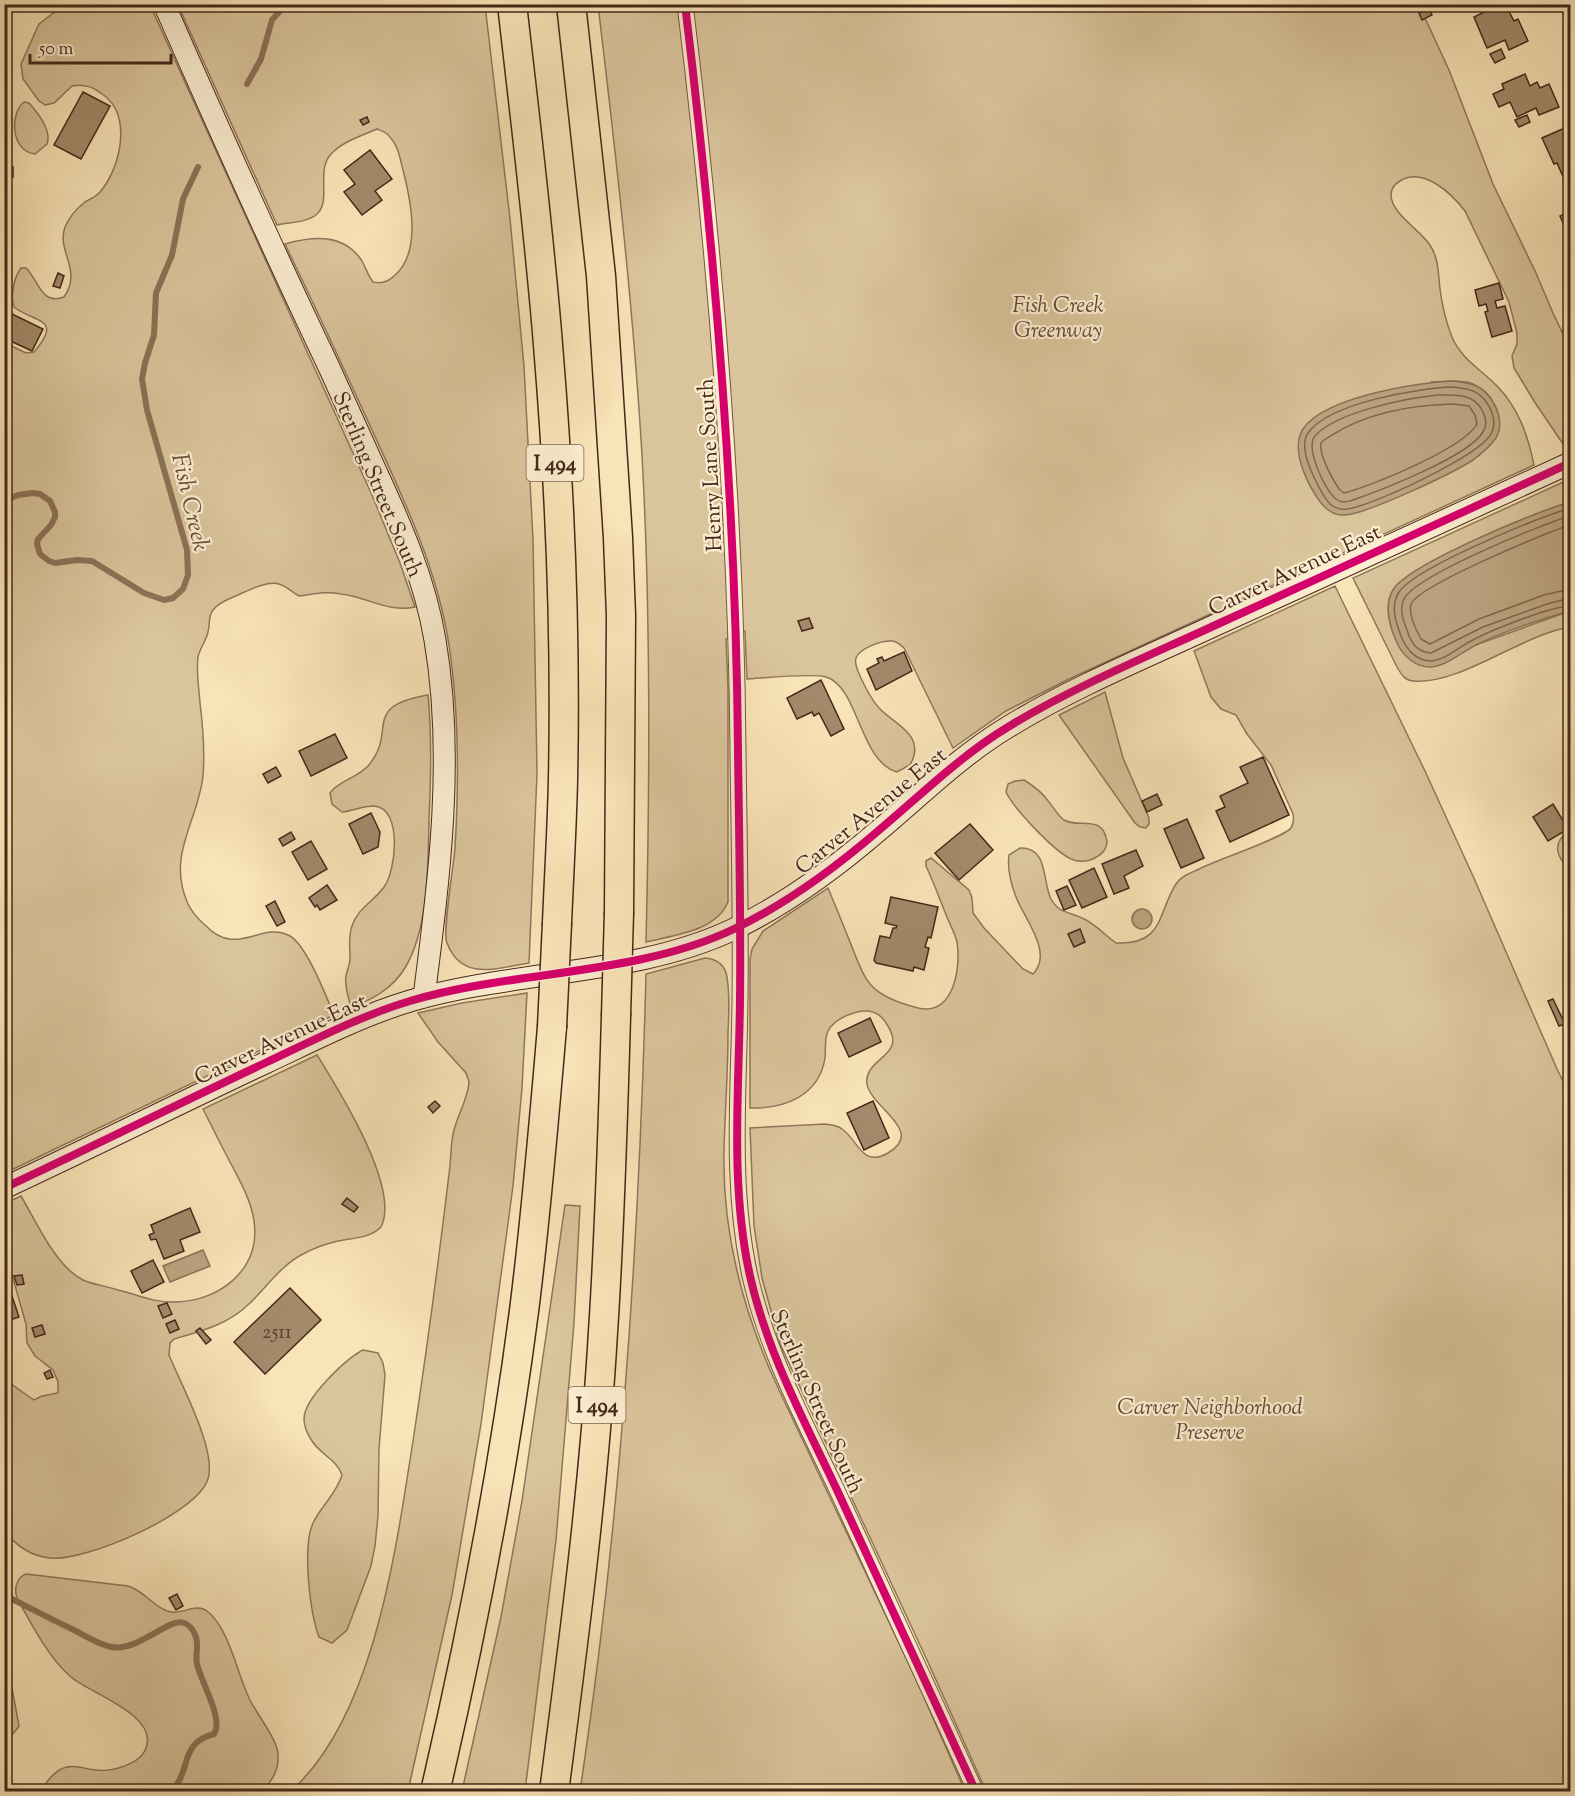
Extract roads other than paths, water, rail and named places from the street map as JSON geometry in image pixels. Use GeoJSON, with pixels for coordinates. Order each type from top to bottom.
{"type":"FeatureCollection","features":[{"type":"Feature","properties":{"kind":"highway","name":"I 494"},"geometry":{"type":"LineString","coordinates":[[435,1791],[476,1608],[524,1312],[544,1123],[557,922],[563,779],[562,612],[557,492],[536,208],[512,4]]}},
{"type":"Feature","properties":{"kind":"highway","name":"I 494"},"geometry":{"type":"LineString","coordinates":[[554,1791],[587,1516],[603,1334],[612,1161],[621,733],[618,538],[601,276],[571,4]]}},
{"type":"Feature","properties":{"kind":"street","name":"Sterling Street South"},"geometry":{"type":"LineString","coordinates":[[164,4],[391,503],[428,606],[437,652],[441,691],[444,783],[440,870],[424,997]]}},
{"type":"Feature","properties":{"kind":"street","name":"Henry Lane South"},"geometry":{"type":"LineString","coordinates":[[685,4],[716,290],[729,477],[737,680],[740,926]]}},
{"type":"Feature","properties":{"kind":"street"},"geometry":{"type":"LineString","coordinates":[[1568,4],[1570,10]]}},
{"type":"Feature","properties":{"kind":"street","name":"Carver Avenue East"},"geometry":{"type":"LineString","coordinates":[[4,1188],[322,1036],[382,1011],[424,997],[485,984],[665,953],[705,941],[740,926],[777,905],[832,868],[882,829],[951,767],[986,741],[1028,715],[1183,640],[1570,463]]}},
{"type":"Feature","properties":{"kind":"street","name":"Sterling Street South"},"geometry":{"type":"LineString","coordinates":[[740,926],[738,1191],[745,1251],[755,1297],[773,1354],[921,1668],[976,1791]]}},
{"type":"Feature","properties":{"kind":"water"},"geometry":{"type":"Polygon","coordinates":[[[1453,381],[1477,386],[1494,404],[1500,425],[1496,438],[1488,447],[1473,460],[1447,474],[1370,508],[1337,515],[1323,506],[1307,480],[1300,462],[1298,443],[1300,435],[1309,422],[1325,411],[1369,394],[1453,381]]]}},
{"type":"Feature","properties":{"kind":"water"},"geometry":{"type":"Polygon","coordinates":[[[1570,502],[1570,611],[1499,635],[1438,666],[1421,666],[1406,657],[1394,637],[1388,610],[1393,590],[1404,579],[1448,553],[1476,540],[1570,502]]]}},
{"type":"Feature","properties":{"kind":"water"},"geometry":{"type":"Polygon","coordinates":[[[1138,909],[1146,909],[1152,915],[1152,923],[1146,929],[1138,929],[1132,923],[1132,915],[1138,909]]]}},
{"type":"Feature","properties":{"kind":"water"},"geometry":{"type":"Polygon","coordinates":[[[203,1250],[210,1266],[170,1282],[163,1266],[203,1250]]]}},
{"type":"Feature","properties":{"kind":"waterway","name":"Fish Creek"},"geometry":{"type":"LineString","coordinates":[[247,84],[261,59],[272,20],[286,4]]}},
{"type":"Feature","properties":{"kind":"waterway","name":"Fish Creek"},"geometry":{"type":"LineString","coordinates":[[4,501],[18,495],[32,493],[40,494],[50,501],[55,517],[38,539],[37,544],[40,554],[49,561],[55,563],[77,560],[92,561],[144,593],[164,600],[173,598],[183,589],[188,575],[187,550],[147,410],[142,379],[154,335],[156,293],[172,255],[183,199],[198,167]]}},
{"type":"Feature","properties":{"kind":"waterway","name":"Fish Creek"},"geometry":{"type":"LineString","coordinates":[[4,1595],[97,1642],[112,1647],[132,1645],[178,1623],[184,1623],[192,1628],[197,1640],[197,1664],[214,1710],[216,1727],[214,1734],[202,1738],[195,1744],[181,1777],[169,1792]]}},
{"type":"Feature","properties":{"kind":"park label","name":"Fish Creek Greenway"},"geometry":{"type":"Point","coordinates":[1058,316]}},
{"type":"Feature","properties":{"kind":"park label","name":"Carver Neighborhood Preserve"},"geometry":{"type":"Point","coordinates":[1210,1418]}}]}
